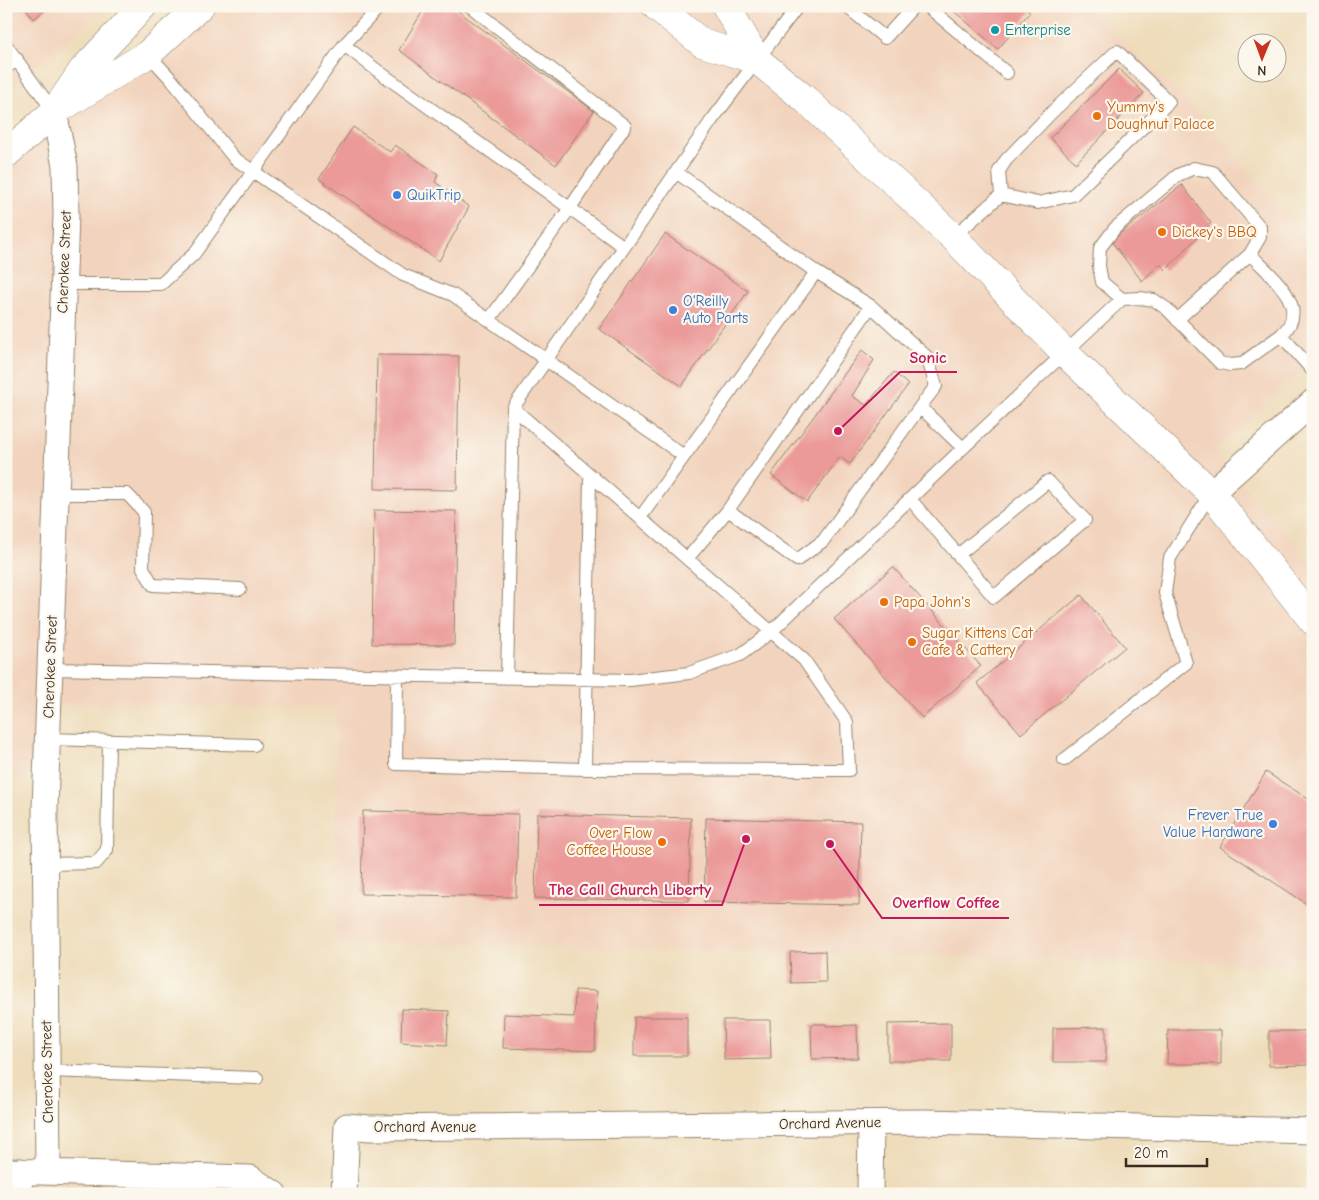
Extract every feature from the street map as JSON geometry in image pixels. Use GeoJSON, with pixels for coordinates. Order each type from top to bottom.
{"type":"FeatureCollection","features":[{"type":"Feature","properties":{"kind":"main road"},"geometry":{"type":"LineString","coordinates":[[54,112],[83,70],[143,6]]}},
{"type":"Feature","properties":{"kind":"main road"},"geometry":{"type":"LineString","coordinates":[[6,154],[54,112],[148,54],[200,6]]}},
{"type":"Feature","properties":{"kind":"main road"},"geometry":{"type":"LineString","coordinates":[[656,6],[702,43],[757,60]]}},
{"type":"Feature","properties":{"kind":"main road"},"geometry":{"type":"LineString","coordinates":[[726,6],[757,60],[805,99],[954,237],[1065,353],[1211,493],[1313,621]]}},
{"type":"Feature","properties":{"kind":"street","name":"Cherokee Street"},"geometry":{"type":"LineString","coordinates":[[48,1171],[45,808],[66,215],[65,166],[54,112]]}},
{"type":"Feature","properties":{"kind":"street"},"geometry":{"type":"LineString","coordinates":[[1211,493],[1313,402]]}},
{"type":"Feature","properties":{"kind":"street","name":"Orchard Avenue"},"geometry":{"type":"LineString","coordinates":[[344,1194],[347,1126],[370,1128],[923,1122],[1313,1131]]}},
{"type":"Feature","properties":{"kind":"street"},"geometry":{"type":"LineString","coordinates":[[870,1194],[871,1123]]}},
{"type":"Feature","properties":{"kind":"street"},"geometry":{"type":"LineString","coordinates":[[15,1179],[48,1171],[250,1178],[274,1194]]}},
{"type":"Feature","properties":{"kind":"lane"},"geometry":{"type":"LineString","coordinates":[[63,284],[161,284],[194,254],[344,45],[380,6]]}},
{"type":"Feature","properties":{"kind":"lane"},"geometry":{"type":"LineString","coordinates":[[470,6],[625,126],[570,208],[489,320]]}},
{"type":"Feature","properties":{"kind":"lane"},"geometry":{"type":"LineString","coordinates":[[507,678],[513,408],[712,120],[798,6]]}},
{"type":"Feature","properties":{"kind":"lane"},"geometry":{"type":"LineString","coordinates":[[846,6],[885,38],[914,6]]}},
{"type":"Feature","properties":{"kind":"lane"},"geometry":{"type":"LineString","coordinates":[[927,6],[1007,73]]}},
{"type":"Feature","properties":{"kind":"lane"},"geometry":{"type":"LineString","coordinates":[[6,45],[54,112]]}},
{"type":"Feature","properties":{"kind":"lane"},"geometry":{"type":"LineString","coordinates":[[344,45],[624,247]]}},
{"type":"Feature","properties":{"kind":"lane"},"geometry":{"type":"LineString","coordinates":[[1117,51],[1169,102],[1073,195],[1038,203],[1001,195],[1000,171],[1006,160],[1052,112],[1117,51]]}},
{"type":"Feature","properties":{"kind":"lane"},"geometry":{"type":"LineString","coordinates":[[148,54],[171,79],[234,158],[403,275],[453,295],[684,456]]}},
{"type":"Feature","properties":{"kind":"lane"},"geometry":{"type":"LineString","coordinates":[[6,68],[17,59]]}},
{"type":"Feature","properties":{"kind":"lane"},"geometry":{"type":"LineString","coordinates":[[1122,299],[1102,282],[1099,266],[1100,248],[1115,228],[1178,175],[1194,168],[1213,172],[1260,227],[1260,238],[1250,254],[1178,320]]}},
{"type":"Feature","properties":{"kind":"lane"},"geometry":{"type":"LineString","coordinates":[[676,172],[816,272],[870,306],[927,357],[936,386],[823,541],[797,560],[728,510]]}},
{"type":"Feature","properties":{"kind":"lane"},"geometry":{"type":"LineString","coordinates":[[954,237],[1001,195]]}},
{"type":"Feature","properties":{"kind":"lane"},"geometry":{"type":"LineString","coordinates":[[50,669],[630,680],[689,673],[740,655],[771,632],[1122,299],[1140,298],[1154,300],[1167,309],[1220,363],[1240,364],[1281,335],[1288,328],[1294,309],[1289,297],[1250,254]]}},
{"type":"Feature","properties":{"kind":"lane"},"geometry":{"type":"LineString","coordinates":[[640,518],[816,272]]}},
{"type":"Feature","properties":{"kind":"lane"},"geometry":{"type":"LineString","coordinates":[[687,559],[728,510],[870,306]]}},
{"type":"Feature","properties":{"kind":"lane"},"geometry":{"type":"LineString","coordinates":[[1281,335],[1313,371]]}},
{"type":"Feature","properties":{"kind":"lane"},"geometry":{"type":"LineString","coordinates":[[920,407],[964,448]]}},
{"type":"Feature","properties":{"kind":"lane"},"geometry":{"type":"LineString","coordinates":[[397,676],[396,764],[585,769],[849,770],[847,722],[804,660],[513,408]]}},
{"type":"Feature","properties":{"kind":"lane"},"geometry":{"type":"LineString","coordinates":[[585,769],[590,475]]}},
{"type":"Feature","properties":{"kind":"lane"},"geometry":{"type":"LineString","coordinates":[[910,499],[958,555],[994,597],[1085,520],[1048,481],[958,555]]}},
{"type":"Feature","properties":{"kind":"lane"},"geometry":{"type":"LineString","coordinates":[[1064,760],[1186,663],[1165,593],[1168,567],[1170,558],[1211,493]]}},
{"type":"Feature","properties":{"kind":"lane"},"geometry":{"type":"LineString","coordinates":[[56,494],[127,494],[144,512],[144,568],[153,585],[240,590]]}},
{"type":"Feature","properties":{"kind":"lane"},"geometry":{"type":"LineString","coordinates":[[48,739],[254,745]]}},
{"type":"Feature","properties":{"kind":"lane"},"geometry":{"type":"LineString","coordinates":[[45,864],[96,862],[107,850],[109,741]]}},
{"type":"Feature","properties":{"kind":"lane"},"geometry":{"type":"LineString","coordinates":[[47,1071],[257,1078]]}},
{"type":"Feature","properties":{"kind":"shaded area"},"geometry":{"type":"Polygon","coordinates":[[[6,6],[107,6],[6,93],[6,6]]]}},
{"type":"Feature","properties":{"kind":"shaded area"},"geometry":{"type":"Polygon","coordinates":[[[182,6],[1087,6],[1210,125],[1313,243],[1313,361],[1215,452],[1313,563],[1313,965],[335,942],[336,707],[61,704],[24,779],[6,779],[6,162],[182,6]]]}},
{"type":"Feature","properties":{"kind":"building"},"geometry":{"type":"Polygon","coordinates":[[[24,6],[50,6],[34,19],[24,6]]]}},
{"type":"Feature","properties":{"kind":"building"},"geometry":{"type":"Polygon","coordinates":[[[426,6],[451,6],[594,111],[556,165],[399,50],[426,6]]]}},
{"type":"Feature","properties":{"kind":"building","name":"Enterprise"},"geometry":{"type":"Polygon","coordinates":[[[948,6],[1024,6],[1030,12],[998,49],[948,6]]]}},
{"type":"Feature","properties":{"kind":"building","name":"Yummy's Doughnut Palace"},"geometry":{"type":"Polygon","coordinates":[[[1119,69],[1144,93],[1076,163],[1050,138],[1119,69]]]}},
{"type":"Feature","properties":{"kind":"building","name":"QuikTrip"},"geometry":{"type":"Polygon","coordinates":[[[353,127],[390,152],[395,145],[438,174],[435,182],[469,207],[439,261],[319,179],[353,127]]]}},
{"type":"Feature","properties":{"kind":"building","name":"Dickey's BBQ"},"geometry":{"type":"Polygon","coordinates":[[[1182,185],[1211,223],[1166,270],[1160,264],[1142,281],[1111,241],[1182,185]]]}},
{"type":"Feature","properties":{"kind":"building","name":"O'Reilly Auto Parts"},"geometry":{"type":"Polygon","coordinates":[[[665,234],[748,291],[682,386],[599,329],[665,234]]]}},
{"type":"Feature","properties":{"kind":"building"},"geometry":{"type":"Polygon","coordinates":[[[862,350],[874,360],[852,396],[866,405],[894,372],[908,385],[850,464],[840,457],[807,502],[771,475],[862,350]]]}},
{"type":"Feature","properties":{"kind":"building"},"geometry":{"type":"Polygon","coordinates":[[[377,355],[459,356],[457,490],[375,489],[377,355]]]}},
{"type":"Feature","properties":{"kind":"building"},"geometry":{"type":"Polygon","coordinates":[[[374,510],[456,511],[454,645],[372,644],[374,510]]]}},
{"type":"Feature","properties":{"kind":"building"},"geometry":{"type":"Polygon","coordinates":[[[893,567],[981,666],[922,718],[834,619],[893,567]]]}},
{"type":"Feature","properties":{"kind":"building"},"geometry":{"type":"Polygon","coordinates":[[[1081,595],[1125,647],[1021,734],[977,683],[1081,595]]]}},
{"type":"Feature","properties":{"kind":"building","name":"Frever True Value Hardware"},"geometry":{"type":"Polygon","coordinates":[[[1266,772],[1313,802],[1313,908],[1220,847],[1266,772]]]}},
{"type":"Feature","properties":{"kind":"building"},"geometry":{"type":"Polygon","coordinates":[[[363,811],[518,814],[516,897],[361,894],[363,811]]]}},
{"type":"Feature","properties":{"kind":"building"},"geometry":{"type":"Polygon","coordinates":[[[537,814],[691,818],[689,901],[535,898],[537,814]]]}},
{"type":"Feature","properties":{"kind":"building"},"geometry":{"type":"Polygon","coordinates":[[[706,818],[861,822],[859,905],[704,902],[706,818]]]}},
{"type":"Feature","properties":{"kind":"building"},"geometry":{"type":"Polygon","coordinates":[[[825,951],[826,982],[791,983],[790,952],[825,951]]]}},
{"type":"Feature","properties":{"kind":"building"},"geometry":{"type":"Polygon","coordinates":[[[575,990],[597,991],[595,1051],[503,1048],[504,1014],[574,1017],[575,990]]]}},
{"type":"Feature","properties":{"kind":"building"},"geometry":{"type":"Polygon","coordinates":[[[402,1009],[449,1011],[447,1045],[401,1042],[402,1009]]]}},
{"type":"Feature","properties":{"kind":"building"},"geometry":{"type":"Polygon","coordinates":[[[634,1017],[687,1017],[687,1056],[634,1056],[634,1017]]]}},
{"type":"Feature","properties":{"kind":"building"},"geometry":{"type":"Polygon","coordinates":[[[723,1020],[770,1020],[771,1059],[724,1060],[723,1020]]]}},
{"type":"Feature","properties":{"kind":"building"},"geometry":{"type":"Polygon","coordinates":[[[951,1023],[951,1061],[888,1061],[888,1024],[951,1023]]]}},
{"type":"Feature","properties":{"kind":"building"},"geometry":{"type":"Polygon","coordinates":[[[811,1024],[826,1024],[826,1026],[857,1025],[858,1058],[812,1059],[811,1024]]]}},
{"type":"Feature","properties":{"kind":"building"},"geometry":{"type":"Polygon","coordinates":[[[1106,1027],[1106,1062],[1053,1062],[1053,1028],[1106,1027]]]}},
{"type":"Feature","properties":{"kind":"building"},"geometry":{"type":"Polygon","coordinates":[[[1168,1030],[1221,1030],[1221,1064],[1167,1064],[1168,1030]]]}},
{"type":"Feature","properties":{"kind":"building"},"geometry":{"type":"Polygon","coordinates":[[[1269,1031],[1310,1031],[1310,1065],[1269,1066],[1269,1031]]]}},
{"type":"Feature","properties":{"kind":"place","name":"Enterprise"},"geometry":{"type":"Point","coordinates":[995,30]}},
{"type":"Feature","properties":{"kind":"place","name":"Yummy's Doughnut Palace"},"geometry":{"type":"Point","coordinates":[1097,116]}},
{"type":"Feature","properties":{"kind":"place","name":"QuikTrip"},"geometry":{"type":"Point","coordinates":[397,195]}},
{"type":"Feature","properties":{"kind":"place","name":"Dickey's BBQ"},"geometry":{"type":"Point","coordinates":[1162,232]}},
{"type":"Feature","properties":{"kind":"place","name":"O'Reilly Auto Parts"},"geometry":{"type":"Point","coordinates":[673,310]}},
{"type":"Feature","properties":{"kind":"place","name":"Sonic"},"geometry":{"type":"Point","coordinates":[838,431]}},
{"type":"Feature","properties":{"kind":"place","name":"Papa John's"},"geometry":{"type":"Point","coordinates":[884,602]}},
{"type":"Feature","properties":{"kind":"place","name":"Sugar Kittens Cat Cafe & Cattery"},"geometry":{"type":"Point","coordinates":[912,642]}},
{"type":"Feature","properties":{"kind":"place","name":"Frever True Value Hardware"},"geometry":{"type":"Point","coordinates":[1273,824]}},
{"type":"Feature","properties":{"kind":"place","name":"The Call Church Liberty"},"geometry":{"type":"Point","coordinates":[746,839]}},
{"type":"Feature","properties":{"kind":"place","name":"Over Flow Coffee House"},"geometry":{"type":"Point","coordinates":[662,842]}},
{"type":"Feature","properties":{"kind":"place","name":"Overflow Coffee"},"geometry":{"type":"Point","coordinates":[830,844]}}]}
